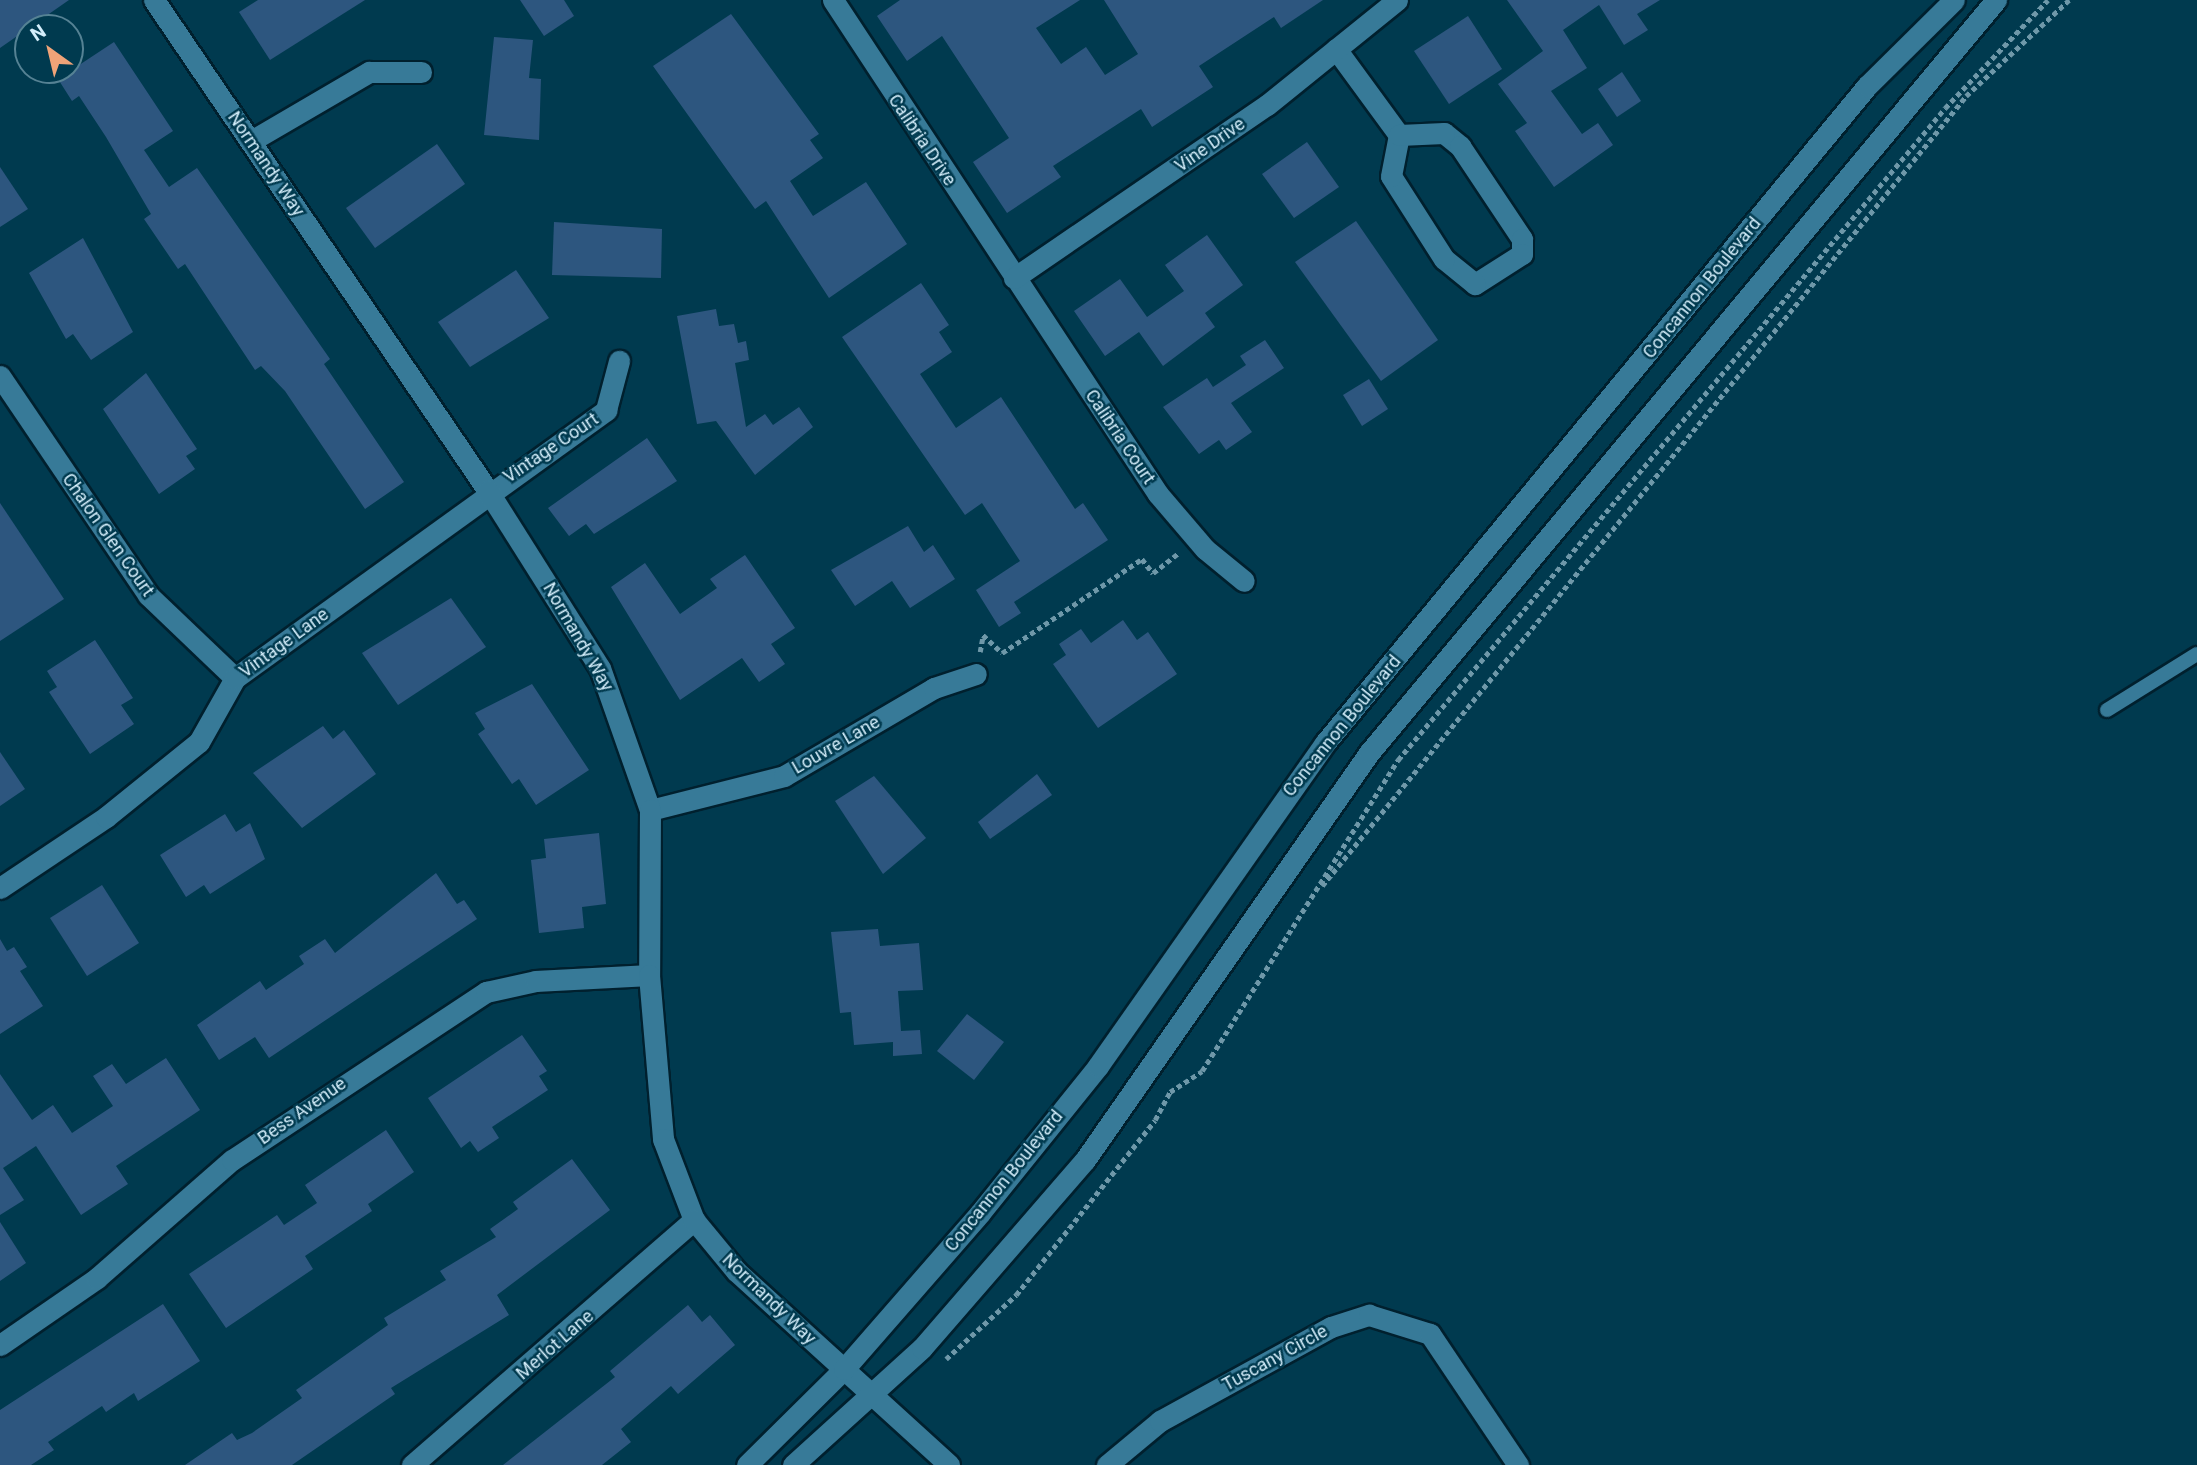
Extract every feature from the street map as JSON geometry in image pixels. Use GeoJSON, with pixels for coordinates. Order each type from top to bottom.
{"type":"FeatureCollection","features":[{"type":"Feature","properties":{"kind":"street","name":"Normandy Way"},"geometry":{"type":"LineString","coordinates":[[154,0],[488,491],[600,668],[650,810],[649,975],[663,1139],[694,1220],[736,1271],[949,1465]]}},
{"type":"Feature","properties":{"kind":"street","name":"Calibria Drive"},"geometry":{"type":"LineString","coordinates":[[833,0],[1014,278]]}},
{"type":"Feature","properties":{"kind":"street","name":"Vine Drive"},"geometry":{"type":"LineString","coordinates":[[1014,278],[1193,158],[1397,0]]}},
{"type":"Feature","properties":{"kind":"street","name":"Concannon Boulevard"},"geometry":{"type":"LineString","coordinates":[[747,1465],[845,1370],[1098,1066],[1325,743],[1867,86],[1954,0]]}},
{"type":"Feature","properties":{"kind":"street"},"geometry":{"type":"LineString","coordinates":[[793,1465],[868,1391],[922,1348],[1085,1160],[1369,753],[1996,0]]}},
{"type":"Feature","properties":{"kind":"street"},"geometry":{"type":"LineString","coordinates":[[1336,49],[1399,135],[1391,176],[1411,214],[1462,279],[1475,285],[1522,254],[1522,239],[1460,146],[1444,133],[1399,135]]}},
{"type":"Feature","properties":{"kind":"street"},"geometry":{"type":"LineString","coordinates":[[251,141],[369,72],[421,72]]}},
{"type":"Feature","properties":{"kind":"street","name":"Calibria Court"},"geometry":{"type":"LineString","coordinates":[[1014,278],[1158,494],[1196,540],[1244,581]]}},
{"type":"Feature","properties":{"kind":"street","name":"Vintage Court"},"geometry":{"type":"LineString","coordinates":[[488,491],[606,411],[619,361]]}},
{"type":"Feature","properties":{"kind":"street","name":"Chalon Glen Court"},"geometry":{"type":"LineString","coordinates":[[0,376],[148,595],[235,678]]}},
{"type":"Feature","properties":{"kind":"street","name":"Vintage Lane"},"geometry":{"type":"LineString","coordinates":[[0,888],[106,817],[199,742],[235,678],[488,491]]}},
{"type":"Feature","properties":{"kind":"street","name":"Louvre Lane"},"geometry":{"type":"LineString","coordinates":[[650,810],[784,776],[934,688],[976,674]]}},
{"type":"Feature","properties":{"kind":"street","name":"Bess Avenue"},"geometry":{"type":"LineString","coordinates":[[0,1345],[97,1278],[232,1160],[337,1084],[486,992],[536,981],[649,975]]}},
{"type":"Feature","properties":{"kind":"street","name":"Merlot Lane"},"geometry":{"type":"LineString","coordinates":[[412,1465],[694,1220]]}},
{"type":"Feature","properties":{"kind":"street","name":"Tuscany Circle"},"geometry":{"type":"LineString","coordinates":[[1107,1465],[1160,1421],[1331,1327],[1369,1315],[1430,1334],[1518,1465]]}},
{"type":"Feature","properties":{"kind":"lane"},"geometry":{"type":"LineString","coordinates":[[2107,710],[2197,654]]}},
{"type":"Feature","properties":{"kind":"path"},"geometry":{"type":"LineString","coordinates":[[938,1366],[1016,1295],[1170,1092],[1202,1071],[1398,760],[1945,108],[2048,0]]}},
{"type":"Feature","properties":{"kind":"path"},"geometry":{"type":"LineString","coordinates":[[1316,891],[1345,865],[1595,544],[1966,96],[2069,0]]}},
{"type":"Feature","properties":{"kind":"path"},"geometry":{"type":"LineString","coordinates":[[982,635],[1002,653],[1142,559],[1153,573],[1196,540]]}},
{"type":"Feature","properties":{"kind":"building"},"geometry":{"type":"Polygon","coordinates":[[[0,0],[69,0],[49,14],[14,14],[14,38],[0,48],[0,0]]]}},
{"type":"Feature","properties":{"kind":"building"},"geometry":{"type":"Polygon","coordinates":[[[258,0],[365,0],[270,60],[239,12],[258,0]]]}},
{"type":"Feature","properties":{"kind":"building"},"geometry":{"type":"Polygon","coordinates":[[[520,0],[564,0],[574,16],[544,36],[520,0]]]}},
{"type":"Feature","properties":{"kind":"building"},"geometry":{"type":"Polygon","coordinates":[[[900,0],[1080,0],[1036,28],[1061,64],[1086,47],[1105,75],[1138,54],[1104,0],[1323,0],[1281,28],[1274,17],[1199,66],[1213,87],[1152,127],[1141,109],[1053,166],[1061,177],[1007,213],[973,162],[1009,138],[942,36],[907,61],[877,16],[900,0]]]}},
{"type":"Feature","properties":{"kind":"building"},"geometry":{"type":"Polygon","coordinates":[[[1507,0],[1660,0],[1637,14],[1648,30],[1624,45],[1599,5],[1563,30],[1587,68],[1551,91],[1582,134],[1598,123],[1613,145],[1554,187],[1515,131],[1527,123],[1498,84],[1543,51],[1507,0]]]}},
{"type":"Feature","properties":{"kind":"building"},"geometry":{"type":"Polygon","coordinates":[[[731,14],[819,134],[810,140],[823,158],[790,181],[813,216],[866,182],[907,244],[829,298],[766,201],[755,209],[653,66],[731,14]]]}},
{"type":"Feature","properties":{"kind":"building"},"geometry":{"type":"Polygon","coordinates":[[[1468,16],[1502,69],[1449,104],[1414,51],[1468,16]]]}},
{"type":"Feature","properties":{"kind":"building"},"geometry":{"type":"Polygon","coordinates":[[[494,37],[533,40],[529,78],[541,79],[539,140],[484,135],[494,37]]]}},
{"type":"Feature","properties":{"kind":"building"},"geometry":{"type":"Polygon","coordinates":[[[114,42],[173,131],[144,150],[169,187],[197,168],[330,359],[324,364],[404,482],[365,509],[285,391],[261,366],[255,370],[185,264],[178,269],[144,219],[151,214],[106,137],[79,96],[72,101],[61,84],[84,84],[84,62],[114,42]]]}},
{"type":"Feature","properties":{"kind":"building"},"geometry":{"type":"Polygon","coordinates":[[[1622,72],[1641,101],[1617,117],[1598,89],[1622,72]]]}},
{"type":"Feature","properties":{"kind":"building"},"geometry":{"type":"Polygon","coordinates":[[[1307,142],[1339,187],[1294,218],[1262,174],[1307,142]]]}},
{"type":"Feature","properties":{"kind":"building"},"geometry":{"type":"Polygon","coordinates":[[[437,144],[465,184],[375,248],[346,208],[437,144]]]}},
{"type":"Feature","properties":{"kind":"building"},"geometry":{"type":"Polygon","coordinates":[[[0,167],[28,209],[0,227],[0,167]]]}},
{"type":"Feature","properties":{"kind":"building"},"geometry":{"type":"Polygon","coordinates":[[[1356,221],[1438,340],[1381,381],[1295,262],[1356,221]]]}},
{"type":"Feature","properties":{"kind":"building"},"geometry":{"type":"Polygon","coordinates":[[[554,222],[662,229],[661,278],[552,275],[554,222]]]}},
{"type":"Feature","properties":{"kind":"building"},"geometry":{"type":"Polygon","coordinates":[[[1207,235],[1243,285],[1205,313],[1215,327],[1163,366],[1139,332],[1105,356],[1074,311],[1120,279],[1147,317],[1184,291],[1165,265],[1207,235]]]}},
{"type":"Feature","properties":{"kind":"building"},"geometry":{"type":"Polygon","coordinates":[[[83,238],[133,332],[91,360],[73,334],[66,339],[29,273],[83,238]]]}},
{"type":"Feature","properties":{"kind":"building"},"geometry":{"type":"Polygon","coordinates":[[[516,270],[549,318],[470,367],[438,322],[516,270]]]}},
{"type":"Feature","properties":{"kind":"building"},"geometry":{"type":"Polygon","coordinates":[[[921,283],[949,325],[939,332],[952,352],[920,374],[956,428],[1001,397],[1075,509],[1083,503],[1108,540],[1014,602],[1021,613],[999,627],[976,590],[1020,561],[982,503],[965,515],[842,337],[921,283]]]}},
{"type":"Feature","properties":{"kind":"building"},"geometry":{"type":"Polygon","coordinates":[[[716,309],[719,326],[734,324],[738,343],[746,341],[749,360],[735,363],[746,427],[765,414],[773,425],[799,407],[813,427],[755,475],[716,421],[697,424],[677,316],[716,309]]]}},
{"type":"Feature","properties":{"kind":"building"},"geometry":{"type":"Polygon","coordinates":[[[1265,340],[1284,368],[1231,403],[1252,432],[1226,450],[1219,440],[1199,454],[1163,407],[1207,378],[1213,387],[1246,365],[1240,356],[1265,340]]]}},
{"type":"Feature","properties":{"kind":"building"},"geometry":{"type":"Polygon","coordinates":[[[146,373],[197,449],[186,456],[195,469],[159,494],[103,409],[146,373]]]}},
{"type":"Feature","properties":{"kind":"building"},"geometry":{"type":"Polygon","coordinates":[[[1369,379],[1388,409],[1362,426],[1343,395],[1369,379]]]}},
{"type":"Feature","properties":{"kind":"building"},"geometry":{"type":"Polygon","coordinates":[[[647,438],[677,481],[594,534],[586,524],[569,536],[548,508],[647,438]]]}},
{"type":"Feature","properties":{"kind":"building"},"geometry":{"type":"Polygon","coordinates":[[[0,503],[64,599],[0,641],[0,503]]]}},
{"type":"Feature","properties":{"kind":"building"},"geometry":{"type":"Polygon","coordinates":[[[908,526],[924,552],[933,545],[955,579],[910,608],[892,581],[855,606],[831,570],[908,526]]]}},
{"type":"Feature","properties":{"kind":"building"},"geometry":{"type":"Polygon","coordinates":[[[745,555],[795,628],[771,644],[785,664],[759,682],[742,658],[680,700],[611,587],[645,563],[680,614],[717,588],[710,579],[745,555]]]}},
{"type":"Feature","properties":{"kind":"building"},"geometry":{"type":"Polygon","coordinates":[[[451,598],[486,647],[398,705],[362,653],[451,598]]]}},
{"type":"Feature","properties":{"kind":"building"},"geometry":{"type":"Polygon","coordinates":[[[1123,620],[1137,640],[1148,632],[1177,674],[1098,728],[1053,664],[1066,655],[1059,644],[1081,629],[1091,643],[1123,620]]]}},
{"type":"Feature","properties":{"kind":"building"},"geometry":{"type":"Polygon","coordinates":[[[95,640],[133,698],[121,705],[134,724],[90,754],[49,692],[57,687],[47,671],[95,640]]]}},
{"type":"Feature","properties":{"kind":"building"},"geometry":{"type":"Polygon","coordinates":[[[532,684],[589,770],[536,805],[519,779],[512,784],[478,734],[485,729],[475,713],[532,684]]]}},
{"type":"Feature","properties":{"kind":"building"},"geometry":{"type":"Polygon","coordinates":[[[323,726],[333,739],[344,730],[376,774],[302,828],[253,773],[323,726]]]}},
{"type":"Feature","properties":{"kind":"building"},"geometry":{"type":"Polygon","coordinates":[[[0,752],[25,789],[0,806],[0,752]]]}},
{"type":"Feature","properties":{"kind":"building"},"geometry":{"type":"Polygon","coordinates":[[[1037,774],[1052,795],[990,839],[978,822],[1037,774]]]}},
{"type":"Feature","properties":{"kind":"building"},"geometry":{"type":"Polygon","coordinates":[[[874,776],[926,838],[883,874],[835,801],[874,776]]]}},
{"type":"Feature","properties":{"kind":"building"},"geometry":{"type":"Polygon","coordinates":[[[225,814],[236,832],[250,823],[265,859],[210,894],[204,885],[186,897],[160,855],[225,814]]]}},
{"type":"Feature","properties":{"kind":"building"},"geometry":{"type":"Polygon","coordinates":[[[599,833],[606,904],[582,907],[584,928],[539,933],[531,860],[546,858],[544,839],[599,833]]]}},
{"type":"Feature","properties":{"kind":"building"},"geometry":{"type":"Polygon","coordinates":[[[436,873],[457,904],[464,900],[477,919],[269,1058],[255,1037],[219,1060],[197,1025],[260,981],[266,990],[304,964],[299,956],[325,939],[335,953],[436,873]]]}},
{"type":"Feature","properties":{"kind":"building"},"geometry":{"type":"Polygon","coordinates":[[[102,885],[139,943],[87,976],[50,918],[102,885]]]}},
{"type":"Feature","properties":{"kind":"building"},"geometry":{"type":"Polygon","coordinates":[[[878,929],[880,946],[919,943],[923,990],[898,991],[901,1031],[920,1030],[922,1054],[893,1056],[893,1042],[854,1045],[851,1012],[840,1013],[831,932],[878,929]]]}},
{"type":"Feature","properties":{"kind":"building"},"geometry":{"type":"Polygon","coordinates":[[[0,939],[7,951],[14,947],[27,967],[20,971],[43,1006],[0,1034],[0,939]]]}},
{"type":"Feature","properties":{"kind":"building"},"geometry":{"type":"Polygon","coordinates":[[[967,1014],[1004,1042],[974,1080],[937,1051],[967,1014]]]}},
{"type":"Feature","properties":{"kind":"building"},"geometry":{"type":"Polygon","coordinates":[[[522,1035],[547,1071],[539,1076],[548,1090],[492,1127],[499,1138],[478,1152],[470,1141],[461,1148],[428,1098],[522,1035]]]}},
{"type":"Feature","properties":{"kind":"building"},"geometry":{"type":"Polygon","coordinates":[[[166,1058],[200,1110],[116,1166],[128,1184],[81,1215],[36,1146],[3,1168],[24,1200],[0,1215],[0,1074],[32,1120],[53,1105],[72,1133],[113,1106],[93,1076],[112,1064],[126,1084],[166,1058]]]}},
{"type":"Feature","properties":{"kind":"building"},"geometry":{"type":"Polygon","coordinates":[[[386,1130],[414,1172],[368,1204],[372,1211],[305,1256],[313,1269],[226,1328],[189,1274],[277,1215],[284,1225],[317,1203],[305,1185],[386,1130]]]}},
{"type":"Feature","properties":{"kind":"building"},"geometry":{"type":"Polygon","coordinates":[[[572,1159],[610,1210],[497,1295],[509,1315],[391,1388],[395,1394],[292,1465],[185,1465],[232,1433],[237,1440],[252,1433],[302,1398],[296,1390],[388,1325],[384,1318],[446,1280],[440,1271],[496,1237],[490,1229],[518,1209],[513,1202],[572,1159]]]}},
{"type":"Feature","properties":{"kind":"building"},"geometry":{"type":"Polygon","coordinates":[[[0,1222],[26,1263],[0,1281],[0,1222]]]}},
{"type":"Feature","properties":{"kind":"building"},"geometry":{"type":"Polygon","coordinates":[[[163,1304],[200,1361],[138,1401],[134,1393],[106,1412],[102,1406],[48,1442],[54,1450],[31,1465],[0,1465],[0,1410],[163,1304]]]}},
{"type":"Feature","properties":{"kind":"building"},"geometry":{"type":"Polygon","coordinates":[[[688,1305],[702,1322],[710,1315],[735,1345],[678,1394],[671,1386],[621,1429],[631,1442],[602,1465],[503,1465],[615,1377],[610,1371],[688,1305]]]}}]}
